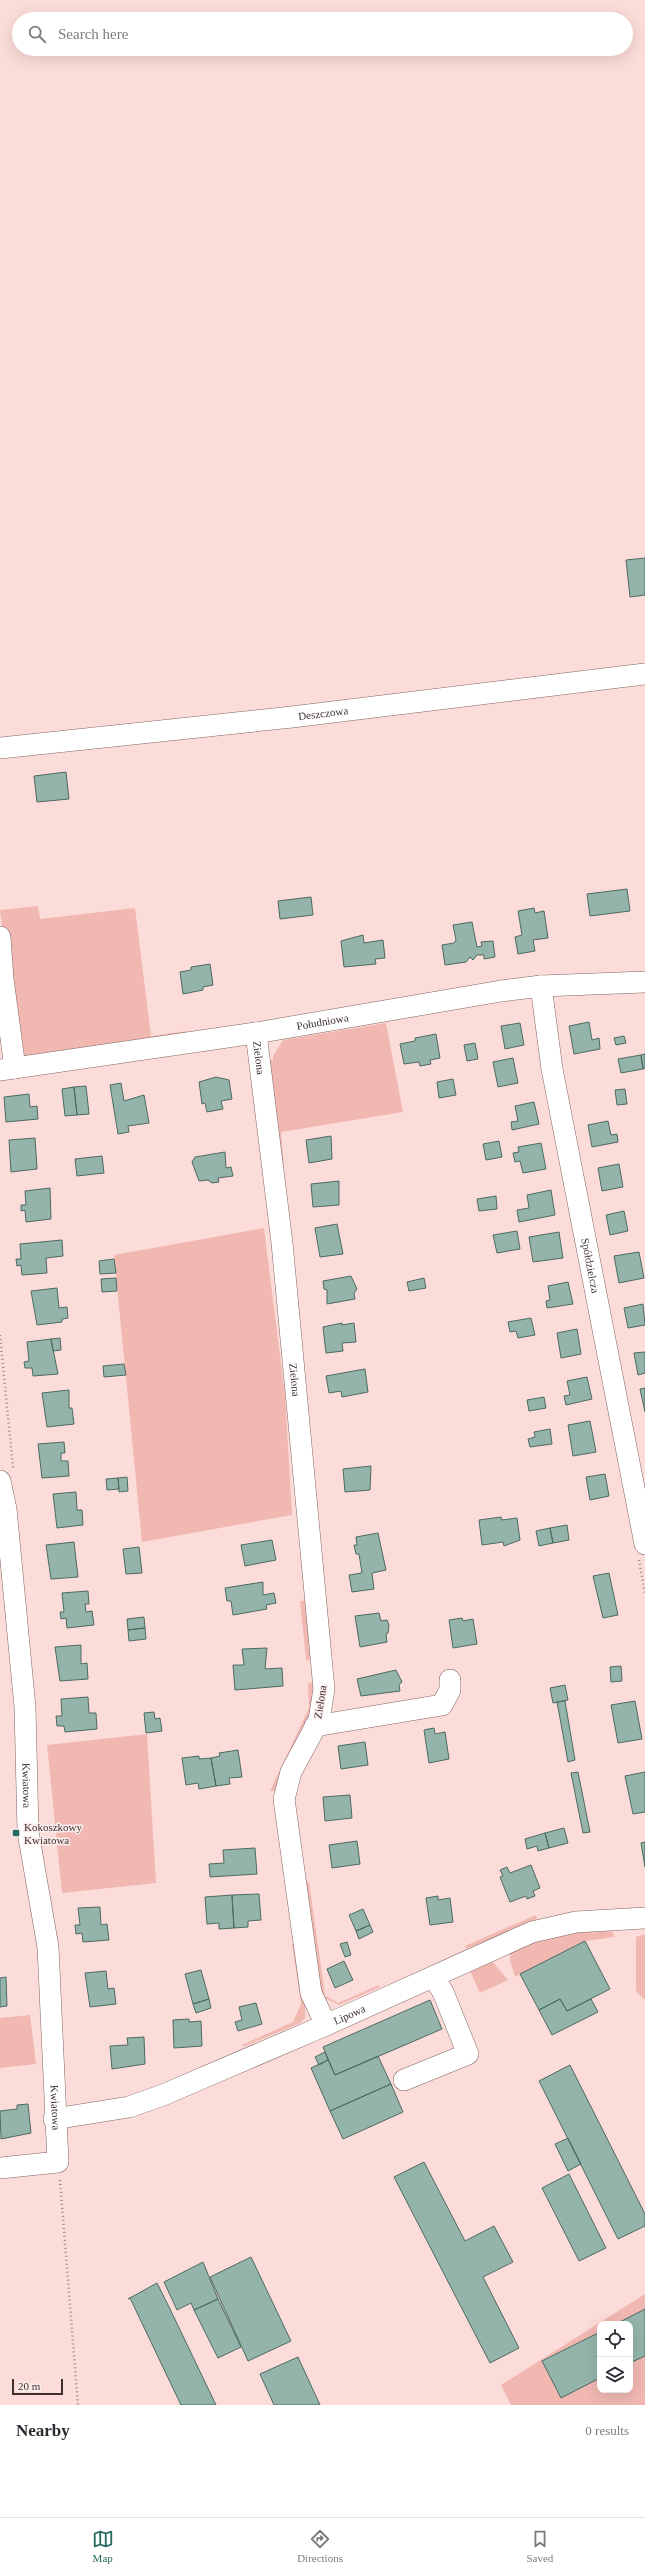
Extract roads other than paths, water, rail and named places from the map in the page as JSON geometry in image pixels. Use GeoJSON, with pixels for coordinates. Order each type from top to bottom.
{"type":"FeatureCollection","features":[{"type":"Feature","properties":{"kind":"street","name":"Deszczowa"},"geometry":{"type":"LineString","coordinates":[[0,748],[284,718],[645,674]]}},
{"type":"Feature","properties":{"kind":"street"},"geometry":{"type":"LineString","coordinates":[[0,937],[8,1069]]}},
{"type":"Feature","properties":{"kind":"street","name":"Południowa"},"geometry":{"type":"LineString","coordinates":[[8,1069],[256,1033],[541,986],[645,982]]}},
{"type":"Feature","properties":{"kind":"street","name":"Spółdzielcza"},"geometry":{"type":"LineString","coordinates":[[541,986],[552,1069],[645,1544]]}},
{"type":"Feature","properties":{"kind":"street","name":"Zielona"},"geometry":{"type":"LineString","coordinates":[[256,1033],[281,1236],[324,1689],[315,1726],[291,1772],[284,1799],[311,1993],[326,2025]]}},
{"type":"Feature","properties":{"kind":"street","name":"Kwiatowa"},"geometry":{"type":"LineString","coordinates":[[0,1481],[6,1509],[25,1707],[28,1832],[48,1947],[54,2119],[58,2162],[0,2168]]}},
{"type":"Feature","properties":{"kind":"street","name":"Zielona"},"geometry":{"type":"LineString","coordinates":[[315,1726],[442,1705],[450,1690],[450,1680]]}},
{"type":"Feature","properties":{"kind":"street","name":"Lipowa"},"geometry":{"type":"LineString","coordinates":[[54,2119],[136,2104],[326,2025],[532,1932],[576,1922],[645,1918]]}},
{"type":"Feature","properties":{"kind":"street"},"geometry":{"type":"LineString","coordinates":[[404,2080],[468,2054],[443,1992],[433,1977]]}},
{"type":"Feature","properties":{"kind":"place","name":"Kokoszkowy Kwiatowa"},"geometry":{"type":"Point","coordinates":[16,1833]}}]}
